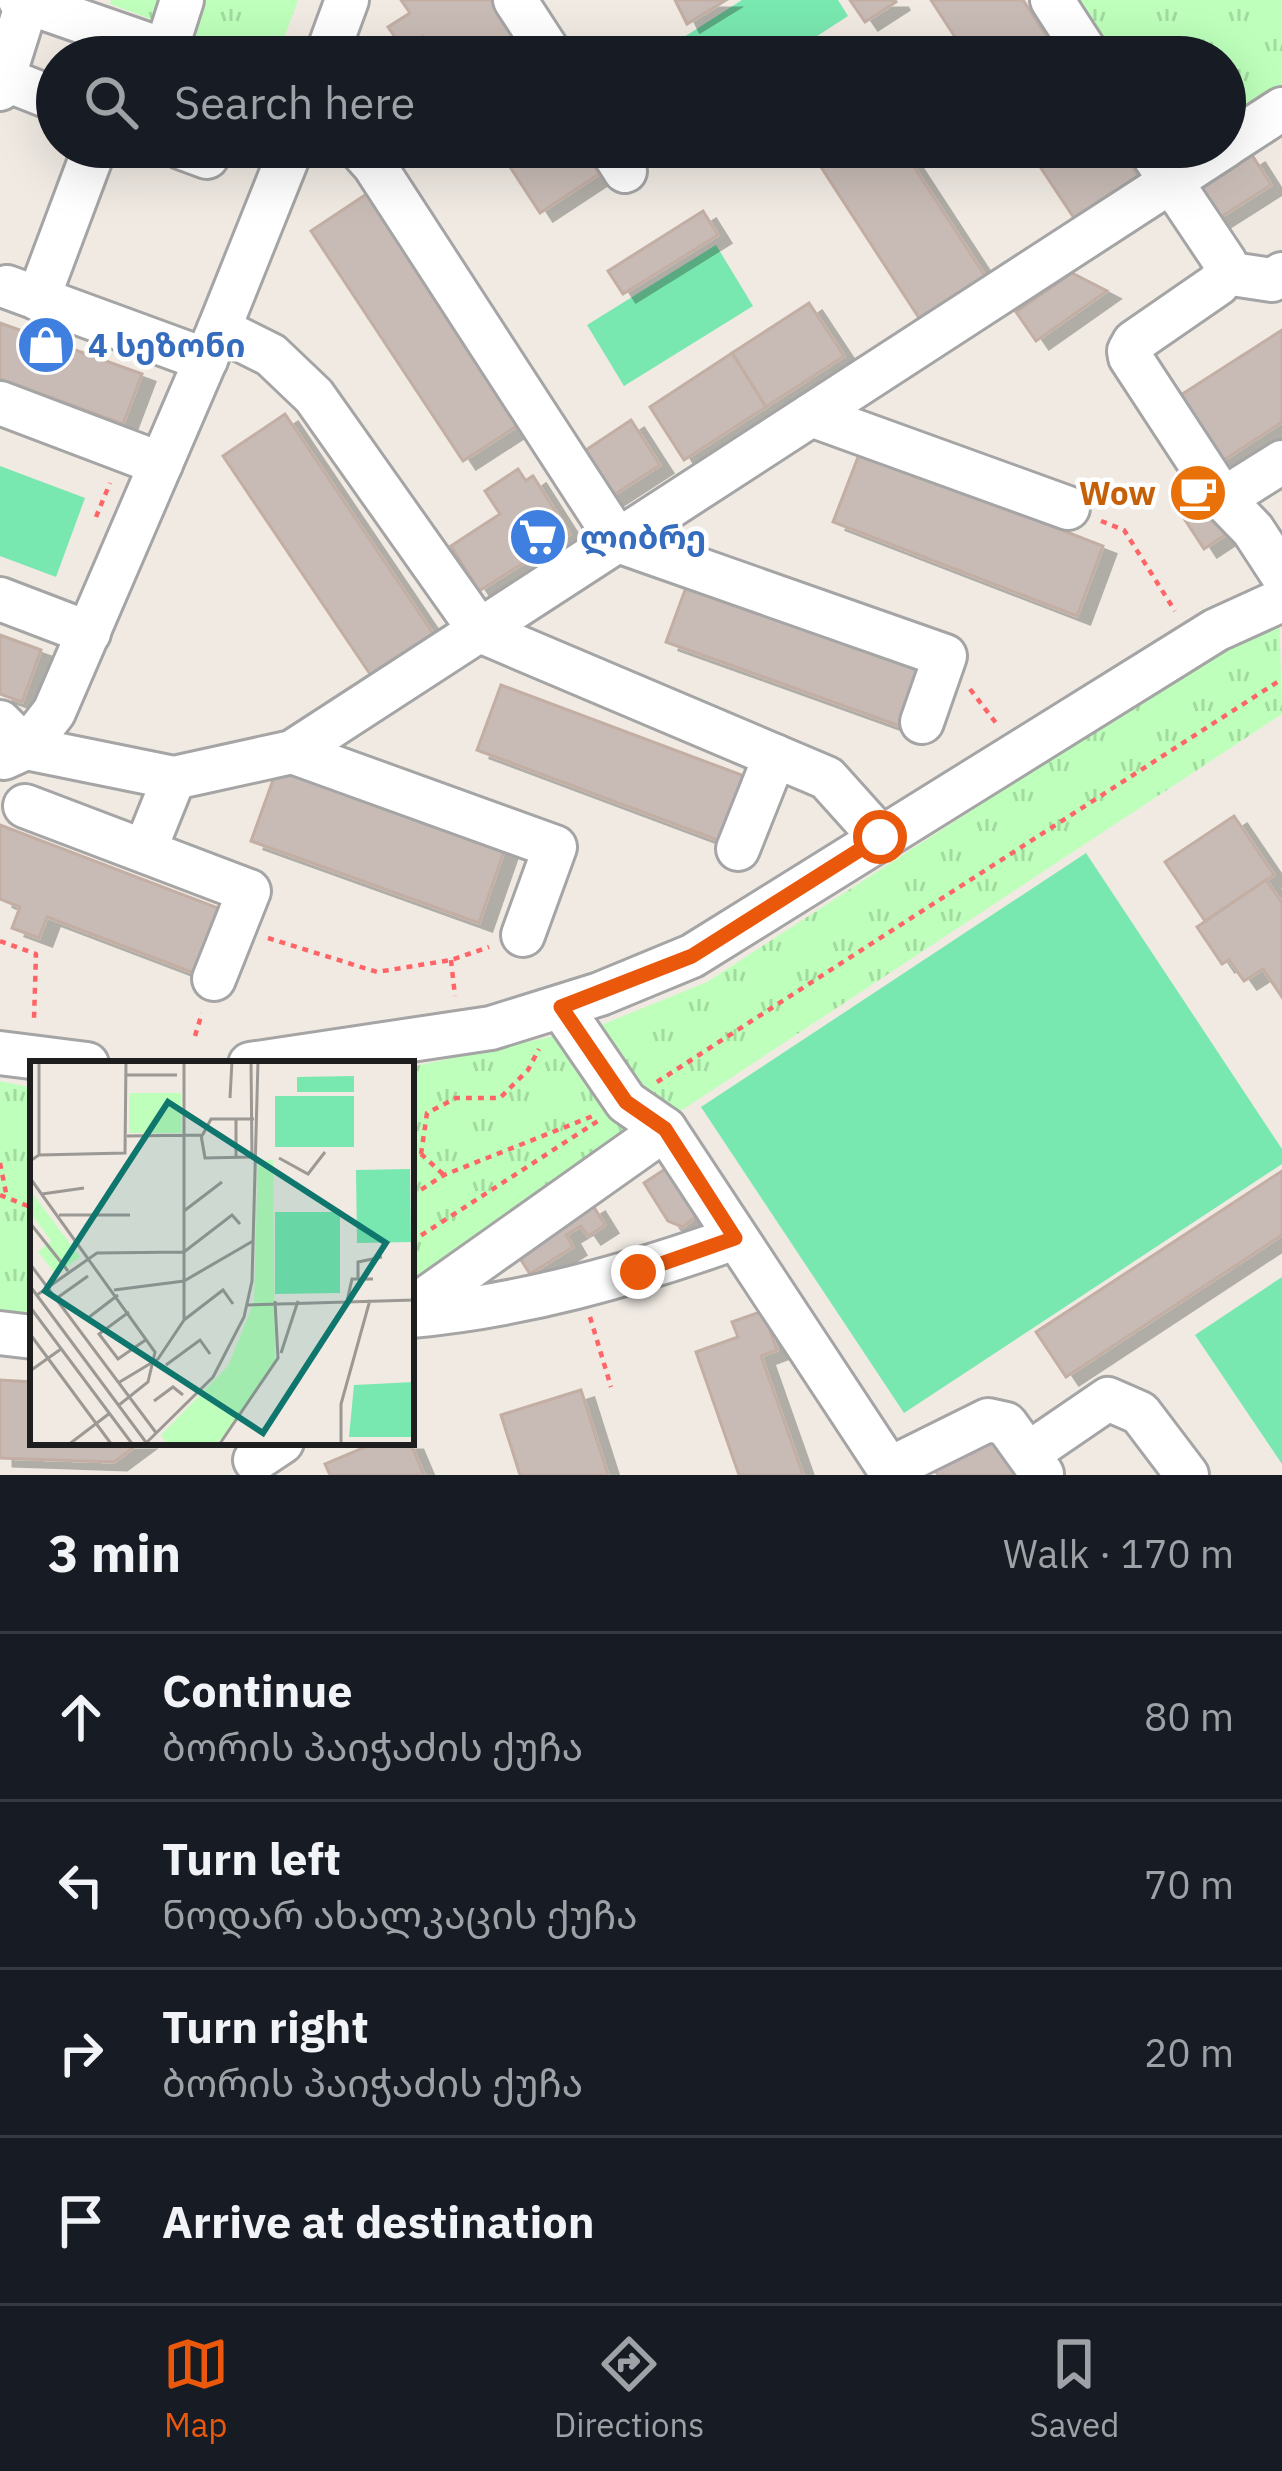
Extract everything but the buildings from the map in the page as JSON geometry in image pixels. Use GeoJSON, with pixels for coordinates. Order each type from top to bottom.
{"type":"FeatureCollection","features":[{"type":"Feature","properties":{"kind":"street"},"geometry":{"type":"LineString","coordinates":[[177,36],[182,0]]}},
{"type":"Feature","properties":{"kind":"street"},"geometry":{"type":"LineString","coordinates":[[333,36],[346,0]]}},
{"type":"Feature","properties":{"kind":"street"},"geometry":{"type":"LineString","coordinates":[[515,0],[538,36]]}},
{"type":"Feature","properties":{"kind":"street"},"geometry":{"type":"LineString","coordinates":[[1052,0],[1075,36]]}},
{"type":"Feature","properties":{"kind":"street"},"geometry":{"type":"LineString","coordinates":[[36,94],[2,84],[25,1],[126,36]]}},
{"type":"Feature","properties":{"kind":"street"},"geometry":{"type":"LineString","coordinates":[[1246,133],[1282,109]]}},
{"type":"Feature","properties":{"kind":"street"},"geometry":{"type":"LineString","coordinates":[[85,168],[23,293],[271,355],[314,396],[480,631],[826,778],[880,837]]}},
{"type":"Feature","properties":{"kind":"street"},"geometry":{"type":"LineString","coordinates":[[9,743],[54,712],[284,168]]}},
{"type":"Feature","properties":{"kind":"street"},"geometry":{"type":"LineString","coordinates":[[376,168],[618,541],[944,656],[922,722]]}},
{"type":"Feature","properties":{"kind":"street"},"geometry":{"type":"LineString","coordinates":[[9,743],[174,778],[292,752],[812,415],[1153,168]]}},
{"type":"Feature","properties":{"kind":"street"},"geometry":{"type":"LineString","coordinates":[[270,1061],[570,1020],[692,956],[1281,573],[1253,530],[1223,499],[1129,351],[1218,284],[1225,273],[1225,262],[1162,168]]}},
{"type":"Feature","properties":{"kind":"street"},"geometry":{"type":"LineString","coordinates":[[1225,273],[1272,280],[1282,274]]}},
{"type":"Feature","properties":{"kind":"street"},"geometry":{"type":"LineString","coordinates":[[0,403],[161,464]]}},
{"type":"Feature","properties":{"kind":"street"},"geometry":{"type":"LineString","coordinates":[[812,415],[1068,508]]}},
{"type":"Feature","properties":{"kind":"street"},"geometry":{"type":"LineString","coordinates":[[1223,499],[1282,462]]}},
{"type":"Feature","properties":{"kind":"street"},"geometry":{"type":"LineString","coordinates":[[0,599],[88,633]]}},
{"type":"Feature","properties":{"kind":"street"},"geometry":{"type":"LineString","coordinates":[[1198,626],[1282,600]]}},
{"type":"Feature","properties":{"kind":"street"},"geometry":{"type":"LineString","coordinates":[[292,752],[555,847],[523,935]]}},
{"type":"Feature","properties":{"kind":"street"},"geometry":{"type":"LineString","coordinates":[[738,849],[776,756]]}},
{"type":"Feature","properties":{"kind":"street"},"geometry":{"type":"LineString","coordinates":[[145,850],[174,778]]}},
{"type":"Feature","properties":{"kind":"street"},"geometry":{"type":"LineString","coordinates":[[25,806],[249,891],[214,980]]}},
{"type":"Feature","properties":{"kind":"street"},"geometry":{"type":"LineString","coordinates":[[570,1020],[626,1102],[665,1129],[891,1472],[988,1420],[1006,1424],[1036,1464],[1108,1399],[1141,1413],[1187,1475]]}},
{"type":"Feature","properties":{"kind":"street"},"geometry":{"type":"LineString","coordinates":[[0,1053],[63,1061]]}},
{"type":"Feature","properties":{"kind":"street"},"geometry":{"type":"LineString","coordinates":[[414,1310],[665,1129]]}},
{"type":"Feature","properties":{"kind":"street"},"geometry":{"type":"LineString","coordinates":[[414,1312],[462,1311],[638,1272],[735,1238]]}},
{"type":"Feature","properties":{"kind":"street"},"geometry":{"type":"LineString","coordinates":[[0,1333],[30,1336]]}},
{"type":"Feature","properties":{"kind":"path"},"geometry":{"type":"LineString","coordinates":[[1068,508],[1124,530],[1198,626]]}},
{"type":"Feature","properties":{"kind":"path"},"geometry":{"type":"LineString","coordinates":[[944,656],[1004,732]]}},
{"type":"Feature","properties":{"kind":"path"},"geometry":{"type":"LineString","coordinates":[[414,1240],[1282,679]]}},
{"type":"Feature","properties":{"kind":"path"},"geometry":{"type":"LineString","coordinates":[[234,928],[377,972],[452,960],[523,935]]}},
{"type":"Feature","properties":{"kind":"path"},"geometry":{"type":"LineString","coordinates":[[0,940],[35,955],[34,1025]]}},
{"type":"Feature","properties":{"kind":"path"},"geometry":{"type":"LineString","coordinates":[[452,960],[455,1000]]}},
{"type":"Feature","properties":{"kind":"path"},"geometry":{"type":"LineString","coordinates":[[414,1159],[421,1154],[427,1113],[456,1098],[500,1098],[529,1070],[541,1045],[570,1020]]}},
{"type":"Feature","properties":{"kind":"path"},"geometry":{"type":"LineString","coordinates":[[196,1036],[198,1025]]}},
{"type":"Feature","properties":{"kind":"path"},"geometry":{"type":"LineString","coordinates":[[414,1194],[444,1174],[626,1102]]}},
{"type":"Feature","properties":{"kind":"path"},"geometry":{"type":"LineString","coordinates":[[421,1154],[444,1174]]}},
{"type":"Feature","properties":{"kind":"path"},"geometry":{"type":"LineString","coordinates":[[0,1163],[4,1197]]}},
{"type":"Feature","properties":{"kind":"path"},"geometry":{"type":"LineString","coordinates":[[580,1285],[611,1387]]}},
{"type":"Feature","properties":{"kind":"green space"},"geometry":{"type":"Polygon","coordinates":[[[111,0],[298,0],[285,36],[198,36],[110,4],[111,0]]]}},
{"type":"Feature","properties":{"kind":"green space"},"geometry":{"type":"Polygon","coordinates":[[[742,0],[838,0],[848,16],[817,36],[686,36],[742,0]]]}},
{"type":"Feature","properties":{"kind":"green space"},"geometry":{"type":"Polygon","coordinates":[[[1067,0],[1282,0],[1282,88],[1246,112],[1246,36],[1090,36],[1067,0]]]}},
{"type":"Feature","properties":{"kind":"green space"},"geometry":{"type":"Polygon","coordinates":[[[716,245],[753,306],[624,386],[587,325],[716,245]]]}},
{"type":"Feature","properties":{"kind":"green space"},"geometry":{"type":"Polygon","coordinates":[[[0,466],[85,498],[56,577],[0,556],[0,466]]]}},
{"type":"Feature","properties":{"kind":"green space"},"geometry":{"type":"Polygon","coordinates":[[[1279,611],[1282,714],[414,1287],[414,1066],[596,1027],[707,982],[1279,611]]]}},
{"type":"Feature","properties":{"kind":"green space"},"geometry":{"type":"Polygon","coordinates":[[[1086,853],[1282,1149],[1282,1164],[904,1413],[701,1107],[1086,853]]]}},
{"type":"Feature","properties":{"kind":"green space"},"geometry":{"type":"Polygon","coordinates":[[[0,1081],[30,1087],[30,1327],[0,1323],[0,1081]]]}},
{"type":"Feature","properties":{"kind":"green space"},"geometry":{"type":"Polygon","coordinates":[[[1282,1277],[1282,1464],[1195,1335],[1282,1277]]]}},
{"type":"Feature","properties":{"kind":"place","name":"4 სეზონი"},"geometry":{"type":"Point","coordinates":[46,345]}},
{"type":"Feature","properties":{"kind":"place","name":"Wow"},"geometry":{"type":"Point","coordinates":[1198,493]}},
{"type":"Feature","properties":{"kind":"place","name":"ლიბრე"},"geometry":{"type":"Point","coordinates":[538,537]}},
{"type":"Feature","properties":{"kind":"route"},"geometry":{"type":"LineString","coordinates":[[638,1272],[735,1238],[665,1129],[626,1102],[561,1007],[692,956],[880,837]]}}]}
